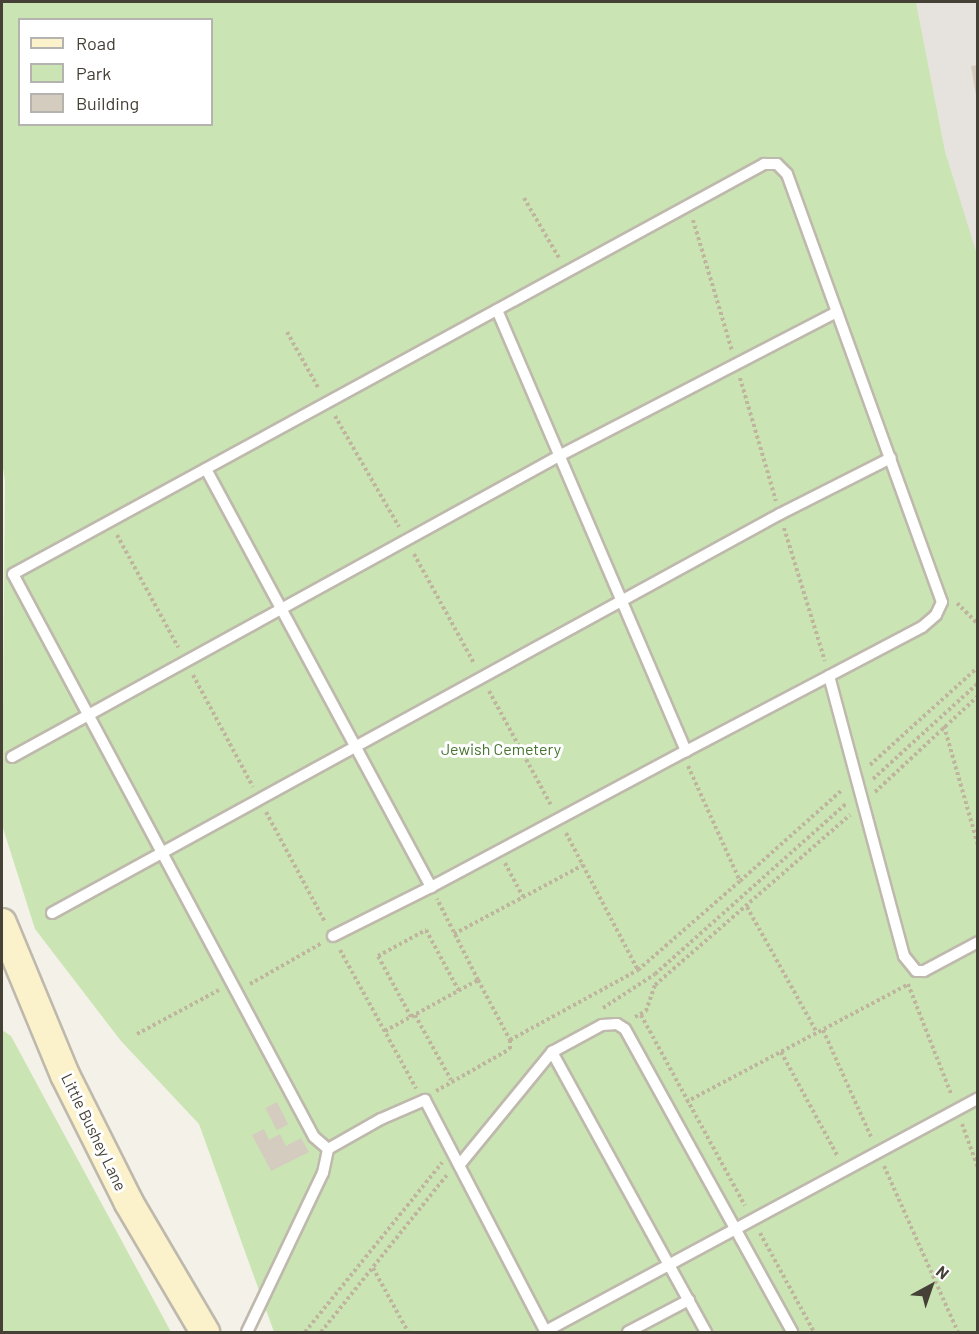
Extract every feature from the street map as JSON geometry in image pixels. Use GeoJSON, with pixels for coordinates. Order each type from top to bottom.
{"type":"FeatureCollection","features":[{"type":"Feature","properties":{"kind":"street","name":"Little Bushey Lane"},"geometry":{"type":"LineString","coordinates":[[2,923],[65,1075],[129,1203],[205,1332]]}},
{"type":"Feature","properties":{"kind":"lane"},"geometry":{"type":"LineString","coordinates":[[328,1149],[314,1137],[160,853],[13,574],[764,164],[777,164],[787,174],[942,602],[936,615],[921,627],[829,676],[333,936]]}},
{"type":"Feature","properties":{"kind":"lane"},"geometry":{"type":"LineString","coordinates":[[496,310],[686,751]]}},
{"type":"Feature","properties":{"kind":"lane"},"geometry":{"type":"LineString","coordinates":[[12,757],[560,456],[837,312]]}},
{"type":"Feature","properties":{"kind":"lane"},"geometry":{"type":"LineString","coordinates":[[52,913],[621,600],[780,514],[891,458]]}},
{"type":"Feature","properties":{"kind":"lane"},"geometry":{"type":"LineString","coordinates":[[206,469],[430,887]]}},
{"type":"Feature","properties":{"kind":"lane"},"geometry":{"type":"LineString","coordinates":[[829,676],[904,956],[916,970],[934,966],[978,942]]}},
{"type":"Feature","properties":{"kind":"lane"},"geometry":{"type":"LineString","coordinates":[[461,1163],[552,1052],[602,1025],[621,1027],[792,1332]]}},
{"type":"Feature","properties":{"kind":"lane"},"geometry":{"type":"LineString","coordinates":[[552,1052],[706,1332]]}},
{"type":"Feature","properties":{"kind":"lane"},"geometry":{"type":"LineString","coordinates":[[328,1149],[381,1119],[425,1100],[461,1163],[546,1331],[978,1098]]}},
{"type":"Feature","properties":{"kind":"lane"},"geometry":{"type":"LineString","coordinates":[[247,1332],[324,1173],[328,1149]]}},
{"type":"Feature","properties":{"kind":"lane"},"geometry":{"type":"LineString","coordinates":[[628,1332],[689,1300]]}},
{"type":"Feature","properties":{"kind":"path"},"geometry":{"type":"LineString","coordinates":[[524,198],[567,272]]}},
{"type":"Feature","properties":{"kind":"path"},"geometry":{"type":"LineString","coordinates":[[689,205],[829,676]]}},
{"type":"Feature","properties":{"kind":"path"},"geometry":{"type":"LineString","coordinates":[[287,332],[407,541],[638,970]]}},
{"type":"Feature","properties":{"kind":"path"},"geometry":{"type":"LineString","coordinates":[[110,521],[333,936],[425,1100],[451,1080],[510,1049],[510,1040],[430,887]]}},
{"type":"Feature","properties":{"kind":"path"},"geometry":{"type":"LineString","coordinates":[[942,602],[957,603],[978,624]]}},
{"type":"Feature","properties":{"kind":"path"},"geometry":{"type":"LineString","coordinates":[[510,1040],[638,970],[978,667]]}},
{"type":"Feature","properties":{"kind":"path"},"geometry":{"type":"LineString","coordinates":[[596,1012],[655,974],[978,683]]}},
{"type":"Feature","properties":{"kind":"path"},"geometry":{"type":"LineString","coordinates":[[621,1027],[646,1011],[655,986],[864,802],[978,696]]}},
{"type":"Feature","properties":{"kind":"path"},"geometry":{"type":"LineString","coordinates":[[944,726],[978,845]]}},
{"type":"Feature","properties":{"kind":"path"},"geometry":{"type":"LineString","coordinates":[[686,751],[689,771],[740,881]]}},
{"type":"Feature","properties":{"kind":"path"},"geometry":{"type":"LineString","coordinates":[[498,851],[523,897]]}},
{"type":"Feature","properties":{"kind":"path"},"geometry":{"type":"LineString","coordinates":[[454,934],[583,865]]}},
{"type":"Feature","properties":{"kind":"path"},"geometry":{"type":"LineString","coordinates":[[747,907],[817,1033]]}},
{"type":"Feature","properties":{"kind":"path"},"geometry":{"type":"LineString","coordinates":[[451,1080],[378,956],[426,930],[459,991]]}},
{"type":"Feature","properties":{"kind":"path"},"geometry":{"type":"LineString","coordinates":[[136,1034],[233,988],[333,936]]}},
{"type":"Feature","properties":{"kind":"path"},"geometry":{"type":"LineString","coordinates":[[669,1111],[908,985],[916,970]]}},
{"type":"Feature","properties":{"kind":"path"},"geometry":{"type":"LineString","coordinates":[[385,1031],[478,980]]}},
{"type":"Feature","properties":{"kind":"path"},"geometry":{"type":"LineString","coordinates":[[908,985],[978,1168]]}},
{"type":"Feature","properties":{"kind":"path"},"geometry":{"type":"LineString","coordinates":[[641,1014],[814,1332]]}},
{"type":"Feature","properties":{"kind":"path"},"geometry":{"type":"LineString","coordinates":[[823,1030],[958,1332]]}},
{"type":"Feature","properties":{"kind":"path"},"geometry":{"type":"LineString","coordinates":[[781,1052],[845,1169]]}},
{"type":"Feature","properties":{"kind":"path"},"geometry":{"type":"LineString","coordinates":[[305,1332],[452,1148]]}},
{"type":"Feature","properties":{"kind":"path"},"geometry":{"type":"LineString","coordinates":[[321,1332],[446,1176],[461,1163]]}},
{"type":"Feature","properties":{"kind":"path"},"geometry":{"type":"LineString","coordinates":[[373,1268],[408,1332]]}},
{"type":"Feature","properties":{"kind":"shaded area"},"geometry":{"type":"Polygon","coordinates":[[[916,2],[977,2],[977,258],[945,151],[916,2]]]}},
{"type":"Feature","properties":{"kind":"green space","name":"Jewish Cemetery"},"geometry":{"type":"Polygon","coordinates":[[[2,2],[916,2],[945,151],[978,258],[977,1332],[274,1332],[199,1124],[121,1041],[35,929],[2,825],[5,480],[2,462],[2,2]]]}},
{"type":"Feature","properties":{"kind":"green space"},"geometry":{"type":"Polygon","coordinates":[[[2,1030],[11,1036],[171,1332],[2,1332],[2,1030]]]}},
{"type":"Feature","properties":{"kind":"building"},"geometry":{"type":"Polygon","coordinates":[[[978,65],[978,95],[976,95],[971,66],[978,65]]]}},
{"type":"Feature","properties":{"kind":"building"},"geometry":{"type":"Polygon","coordinates":[[[277,1102],[288,1124],[277,1130],[265,1108],[277,1102]]]}},
{"type":"Feature","properties":{"kind":"building"},"geometry":{"type":"Polygon","coordinates":[[[264,1129],[269,1140],[280,1134],[286,1146],[301,1138],[309,1152],[271,1171],[252,1135],[264,1129]]]}}]}
